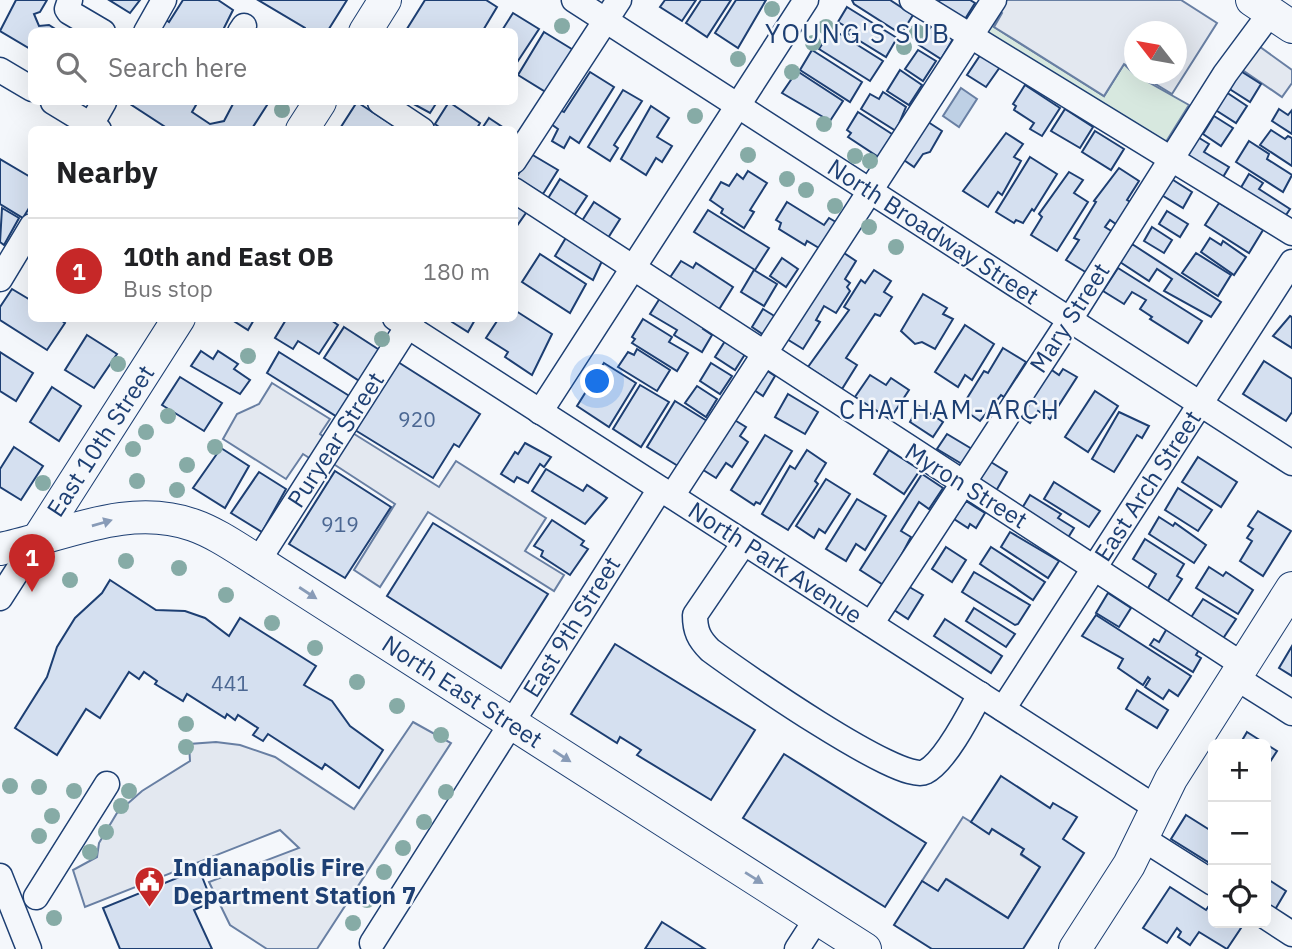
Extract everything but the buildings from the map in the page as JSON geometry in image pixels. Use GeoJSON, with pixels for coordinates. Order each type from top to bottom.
{"type":"FeatureCollection","features":[{"type":"Feature","properties":{"kind":"main road"},"geometry":{"type":"LineString","coordinates":[[368,28],[385,0]]}},
{"type":"Feature","properties":{"kind":"main road"},"geometry":{"type":"LineString","coordinates":[[305,126],[318,105]]}},
{"type":"Feature","properties":{"kind":"main road","name":"East 10th Street"},"geometry":{"type":"LineString","coordinates":[[36,542],[176,322]]}},
{"type":"Feature","properties":{"kind":"main road","name":"North East Street"},"geometry":{"type":"LineString","coordinates":[[0,550],[115,519],[159,517],[201,528],[258,561],[864,949]]}},
{"type":"Feature","properties":{"kind":"main road"},"geometry":{"type":"LineString","coordinates":[[1074,949],[1129,864],[1155,807],[1292,588]]}},
{"type":"Feature","properties":{"kind":"street"},"geometry":{"type":"LineString","coordinates":[[70,0],[67,9],[69,12],[96,28]]}},
{"type":"Feature","properties":{"kind":"street"},"geometry":{"type":"LineString","coordinates":[[148,28],[164,0]]}},
{"type":"Feature","properties":{"kind":"street","name":"North Broadway Street"},"geometry":{"type":"LineString","coordinates":[[574,0],[612,10],[737,106],[1292,463]]}},
{"type":"Feature","properties":{"kind":"street"},"geometry":{"type":"LineString","coordinates":[[540,412],[806,0]]}},
{"type":"Feature","properties":{"kind":"street"},"geometry":{"type":"LineString","coordinates":[[912,0],[1292,233]]}},
{"type":"Feature","properties":{"kind":"street","name":"East 9th Street"},"geometry":{"type":"LineString","coordinates":[[372,943],[511,723],[763,355],[994,0]]}},
{"type":"Feature","properties":{"kind":"street"},"geometry":{"type":"LineString","coordinates":[[518,155],[612,10]]}},
{"type":"Feature","properties":{"kind":"street","name":"Mary Street"},"geometry":{"type":"LineString","coordinates":[[871,624],[1069,321],[1225,74],[1272,13]]}},
{"type":"Feature","properties":{"kind":"street"},"geometry":{"type":"LineString","coordinates":[[0,70],[28,87]]}},
{"type":"Feature","properties":{"kind":"street"},"geometry":{"type":"LineString","coordinates":[[58,105],[90,126]]}},
{"type":"Feature","properties":{"kind":"street"},"geometry":{"type":"LineString","coordinates":[[94,126],[103,105]]}},
{"type":"Feature","properties":{"kind":"street"},"geometry":{"type":"LineString","coordinates":[[384,105],[416,126]]}},
{"type":"Feature","properties":{"kind":"street","name":"Myron Street"},"geometry":{"type":"LineString","coordinates":[[518,193],[749,342],[763,355],[1096,568],[1239,671]]}},
{"type":"Feature","properties":{"kind":"street"},"geometry":{"type":"LineString","coordinates":[[0,279],[28,233]]}},
{"type":"Feature","properties":{"kind":"street","name":"East Arch Street"},"geometry":{"type":"LineString","coordinates":[[1003,709],[1292,262]]}},
{"type":"Feature","properties":{"kind":"street","name":"Puryear Street"},"geometry":{"type":"LineString","coordinates":[[258,561],[405,322]]}},
{"type":"Feature","properties":{"kind":"street","name":"North Park Avenue"},"geometry":{"type":"LineString","coordinates":[[407,322],[540,412],[1155,807]]}},
{"type":"Feature","properties":{"kind":"street","name":"East 10th Street"},"geometry":{"type":"LineString","coordinates":[[0,598],[36,542]]}},
{"type":"Feature","properties":{"kind":"street"},"geometry":{"type":"LineString","coordinates":[[744,543],[695,615],[695,629],[701,642],[710,650],[797,709],[888,765],[915,774],[925,773],[942,754],[980,694]]}},
{"type":"Feature","properties":{"kind":"street"},"geometry":{"type":"LineString","coordinates":[[1239,671],[1292,713]]}},
{"type":"Feature","properties":{"kind":"street"},"geometry":{"type":"LineString","coordinates":[[36,897],[107,784]]}},
{"type":"Feature","properties":{"kind":"street"},"geometry":{"type":"LineString","coordinates":[[1142,838],[1208,880]]}},
{"type":"Feature","properties":{"kind":"street"},"geometry":{"type":"LineString","coordinates":[[0,876],[29,949]]}},
{"type":"Feature","properties":{"kind":"street"},"geometry":{"type":"LineString","coordinates":[[797,949],[817,918]]}},
{"type":"Feature","properties":{"kind":"street"},"geometry":{"type":"LineString","coordinates":[[1271,920],[1292,934]]}},
{"type":"Feature","properties":{"kind":"shaded area"},"geometry":{"type":"Polygon","coordinates":[[[1000,0],[1181,0],[1217,23],[1187,70],[1187,21],[1124,21],[1124,64],[1104,96],[994,27],[1002,13],[995,8],[1000,0]]]}},
{"type":"Feature","properties":{"kind":"shaded area"},"geometry":{"type":"Polygon","coordinates":[[[995,8],[1002,13],[994,27],[1104,96],[1124,64],[1124,84],[1152,84],[1189,105],[1164,145],[981,29],[995,8]]]}},
{"type":"Feature","properties":{"kind":"shaded area"},"geometry":{"type":"Polygon","coordinates":[[[1256,44],[1292,70],[1292,83],[1282,97],[1238,67],[1256,44]]]}},
{"type":"Feature","properties":{"kind":"shaded area"},"geometry":{"type":"Polygon","coordinates":[[[1156,84],[1178,84],[1172,94],[1156,84]]]}},
{"type":"Feature","properties":{"kind":"shaded area"},"geometry":{"type":"Polygon","coordinates":[[[272,383],[330,419],[320,434],[328,440],[314,461],[303,454],[286,479],[223,439],[237,414],[259,404],[272,383]]]}},
{"type":"Feature","properties":{"kind":"shaded area"},"geometry":{"type":"Polygon","coordinates":[[[351,432],[439,487],[456,461],[546,518],[525,551],[564,575],[554,591],[428,512],[380,587],[354,570],[395,504],[332,463],[351,432]]]}},
{"type":"Feature","properties":{"kind":"shaded area"},"geometry":{"type":"Polygon","coordinates":[[[413,722],[451,743],[317,949],[267,949],[230,925],[209,882],[299,848],[280,830],[85,907],[73,870],[97,857],[99,843],[117,813],[142,791],[190,761],[189,744],[216,742],[240,745],[275,757],[354,809],[413,722]]]}},
{"type":"Feature","properties":{"kind":"shaded area"},"geometry":{"type":"Polygon","coordinates":[[[963,817],[989,833],[992,829],[1024,849],[1021,855],[1040,867],[1008,918],[947,879],[938,891],[922,881],[963,817]]]}},
{"type":"Feature","properties":{"kind":"water"},"geometry":{"type":"Polygon","coordinates":[[[961,88],[977,99],[959,127],[943,116],[961,88]]]}},
{"type":"Feature","properties":{"kind":"place","name":"10th and East OB"},"geometry":{"type":"Point","coordinates":[32,592]}},
{"type":"Feature","properties":{"kind":"place","name":"Indianapolis Fire Department Station 7"},"geometry":{"type":"Point","coordinates":[150,909]}},
{"type":"Feature","properties":{"kind":"district","name":"YOUNG'S SUB"},"geometry":{"type":"Point","coordinates":[858,34]}},
{"type":"Feature","properties":{"kind":"district","name":"CHATHAM-ARCH"},"geometry":{"type":"Point","coordinates":[950,410]}}]}
